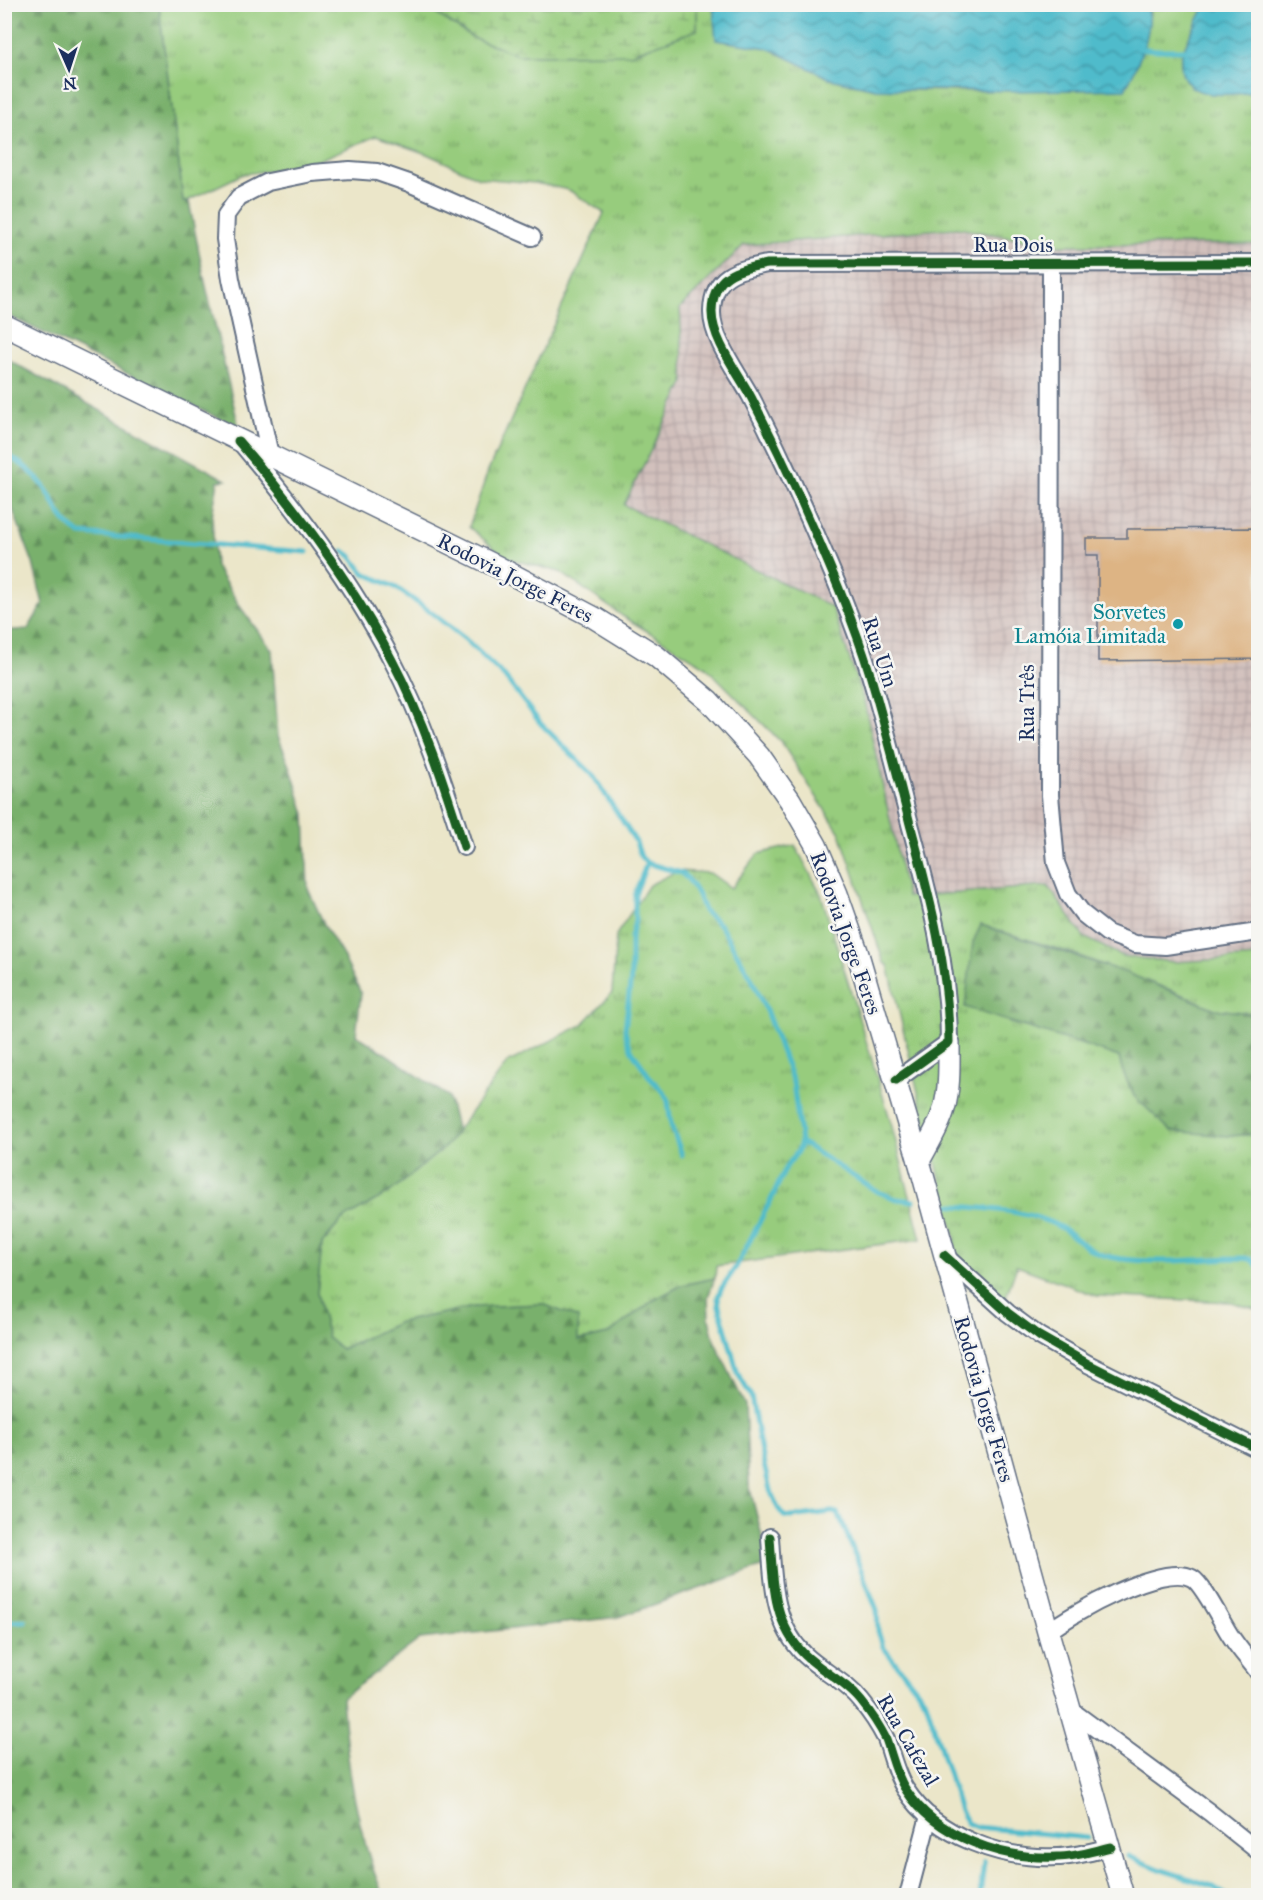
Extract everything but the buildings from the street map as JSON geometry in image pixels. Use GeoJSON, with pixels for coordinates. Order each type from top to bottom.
{"type":"FeatureCollection","features":[{"type":"Feature","properties":{"kind":"main road","name":"Rodovia Jorge Feres"},"geometry":{"type":"LineString","coordinates":[[4,325],[498,567],[596,618],[656,656],[709,701],[759,756],[790,800],[816,845],[837,894],[857,951],[919,1161],[1048,1632],[1124,1896]]}},
{"type":"Feature","properties":{"kind":"main road"},"geometry":{"type":"LineString","coordinates":[[919,1161],[945,1109],[949,1042]]}},
{"type":"Feature","properties":{"kind":"street"},"geometry":{"type":"LineString","coordinates":[[270,455],[231,279],[225,239],[226,215],[239,197],[268,182],[312,173],[350,170],[377,172],[410,183],[532,237]]}},
{"type":"Feature","properties":{"kind":"street","name":"Rua Três"},"geometry":{"type":"LineString","coordinates":[[1051,263],[1050,795],[1056,863],[1068,894],[1083,914],[1107,933],[1135,944],[1165,946],[1258,932]]}},
{"type":"Feature","properties":{"kind":"street","name":"Rua Dois"},"geometry":{"type":"LineString","coordinates":[[767,264],[1258,263]]}},
{"type":"Feature","properties":{"kind":"street","name":"Rua Um"},"geometry":{"type":"LineString","coordinates":[[767,264],[735,271],[724,278],[715,292],[712,311],[714,328],[799,495],[848,612],[868,670],[931,900],[947,992],[949,1042]]}},
{"type":"Feature","properties":{"kind":"street"},"geometry":{"type":"LineString","coordinates":[[238,441],[282,494],[333,562],[392,659],[415,710],[448,796],[464,847]]}},
{"type":"Feature","properties":{"kind":"street"},"geometry":{"type":"LineString","coordinates":[[896,1080],[949,1042]]}},
{"type":"Feature","properties":{"kind":"street"},"geometry":{"type":"LineString","coordinates":[[944,1255],[999,1306],[1040,1336],[1088,1364],[1258,1449]]}},
{"type":"Feature","properties":{"kind":"street","name":"Rua Cafezal"},"geometry":{"type":"LineString","coordinates":[[770,1537],[776,1605],[787,1631],[805,1655],[836,1678],[860,1701],[884,1736],[905,1790],[929,1816],[961,1838],[977,1845],[1010,1853],[1057,1857],[1110,1847]]}},
{"type":"Feature","properties":{"kind":"street"},"geometry":{"type":"LineString","coordinates":[[1048,1632],[1093,1602],[1146,1581],[1172,1574],[1183,1575],[1192,1578],[1200,1585],[1232,1638],[1258,1672]]}},
{"type":"Feature","properties":{"kind":"street"},"geometry":{"type":"LineString","coordinates":[[1072,1711],[1258,1851]]}},
{"type":"Feature","properties":{"kind":"street","name":"Rua Cafezal"},"geometry":{"type":"LineString","coordinates":[[908,1896],[929,1816]]}},
{"type":"Feature","properties":{"kind":"shaded area"},"geometry":{"type":"Polygon","coordinates":[[[957,228],[1057,245],[1258,244],[1258,957],[1174,962],[1122,956],[1084,937],[1048,886],[907,898],[864,701],[623,505],[684,383],[680,308],[744,245],[957,228]]]}},
{"type":"Feature","properties":{"kind":"green space"},"geometry":{"type":"Polygon","coordinates":[[[4,5],[159,5],[183,202],[189,202],[239,428],[5,314],[4,5]]]}},
{"type":"Feature","properties":{"kind":"green space"},"geometry":{"type":"Polygon","coordinates":[[[159,5],[425,5],[474,38],[518,55],[630,54],[697,30],[697,5],[713,5],[717,40],[768,48],[831,79],[876,89],[953,91],[1125,89],[1146,41],[1150,12],[1146,5],[1206,5],[1182,55],[1183,74],[1189,84],[1209,93],[1258,92],[1258,244],[1057,245],[957,228],[744,245],[680,308],[684,383],[624,505],[832,607],[864,701],[907,897],[1048,886],[1084,937],[1122,956],[1174,962],[1258,957],[1258,1014],[1215,1009],[1074,954],[981,925],[1009,1023],[1057,1035],[1119,1057],[1123,1072],[1228,1136],[1258,1134],[1258,1310],[1231,1302],[1097,1296],[1017,1266],[1002,1308],[964,1284],[954,1240],[956,1240],[888,965],[884,963],[840,833],[781,742],[705,666],[624,617],[560,572],[506,558],[469,527],[488,471],[604,213],[569,190],[535,183],[479,178],[427,154],[376,136],[302,167],[243,174],[183,203],[159,5]]]}},
{"type":"Feature","properties":{"kind":"green space"},"geometry":{"type":"Polygon","coordinates":[[[425,5],[697,5],[697,30],[630,54],[518,55],[474,38],[425,5]]]}},
{"type":"Feature","properties":{"kind":"green space"},"geometry":{"type":"Polygon","coordinates":[[[5,358],[226,480],[218,481],[212,516],[215,566],[241,608],[272,650],[278,736],[305,814],[308,889],[361,993],[356,1035],[448,1096],[457,1132],[445,1147],[390,1192],[342,1220],[322,1243],[317,1293],[328,1338],[341,1349],[400,1322],[474,1307],[543,1304],[578,1318],[578,1341],[608,1334],[654,1300],[682,1285],[715,1278],[708,1297],[709,1319],[714,1340],[745,1405],[749,1485],[769,1564],[619,1617],[420,1639],[342,1698],[347,1748],[360,1823],[383,1895],[5,1895],[4,631],[28,629],[43,604],[33,563],[5,489],[5,358]]]}},
{"type":"Feature","properties":{"kind":"green space"},"geometry":{"type":"Polygon","coordinates":[[[795,845],[821,894],[890,1119],[921,1239],[716,1266],[715,1278],[682,1285],[654,1300],[608,1334],[577,1341],[577,1318],[543,1304],[474,1307],[400,1322],[341,1349],[327,1338],[317,1293],[322,1244],[342,1220],[390,1192],[445,1147],[507,1063],[582,1025],[612,993],[616,935],[649,885],[677,871],[710,873],[731,888],[758,854],[795,845]]]}},
{"type":"Feature","properties":{"kind":"green space"},"geometry":{"type":"Polygon","coordinates":[[[981,925],[1127,973],[1215,1009],[1258,1014],[1258,1134],[1228,1136],[1171,1131],[1134,1096],[1119,1057],[965,1007],[973,942],[981,925]]]}},
{"type":"Feature","properties":{"kind":"water"},"geometry":{"type":"Polygon","coordinates":[[[1206,4],[1258,5],[1258,92],[1208,93],[1188,84],[1183,74],[1182,55],[1206,4]]]}},
{"type":"Feature","properties":{"kind":"water"},"geometry":{"type":"Polygon","coordinates":[[[713,5],[1146,5],[1149,23],[1144,47],[1125,89],[1020,91],[876,89],[831,79],[768,48],[716,40],[713,5]]]}},
{"type":"Feature","properties":{"kind":"waterway"},"geometry":{"type":"LineString","coordinates":[[1137,48],[1191,50]]}},
{"type":"Feature","properties":{"kind":"waterway"},"geometry":{"type":"LineString","coordinates":[[4,454],[22,465],[43,485],[65,521],[81,534],[307,552]]}},
{"type":"Feature","properties":{"kind":"waterway"},"geometry":{"type":"LineString","coordinates":[[344,551],[351,556],[364,573],[395,587],[428,610],[465,639],[504,676],[541,724],[592,774],[636,842],[641,857],[647,863],[681,873],[688,879],[704,911],[720,925],[751,977],[793,1082],[801,1142],[718,1297],[738,1374],[751,1396],[770,1490],[784,1516],[832,1512],[837,1513],[840,1517],[877,1610],[878,1631],[883,1647],[926,1701],[960,1811],[967,1823],[976,1827],[1087,1838]]}},
{"type":"Feature","properties":{"kind":"waterway"},"geometry":{"type":"LineString","coordinates":[[647,863],[635,894],[635,921],[631,937],[631,976],[625,1030],[632,1051],[651,1079],[664,1092],[668,1101],[671,1125],[682,1155]]}},
{"type":"Feature","properties":{"kind":"waterway"},"geometry":{"type":"LineString","coordinates":[[801,1142],[876,1191],[897,1199],[914,1201]]}},
{"type":"Feature","properties":{"kind":"waterway"},"geometry":{"type":"LineString","coordinates":[[947,1205],[1019,1213],[1047,1221],[1060,1227],[1092,1250],[1106,1256],[1140,1261],[1245,1258],[1252,1260],[1258,1266]]}},
{"type":"Feature","properties":{"kind":"waterway"},"geometry":{"type":"LineString","coordinates":[[4,1622],[25,1621]]}},
{"type":"Feature","properties":{"kind":"waterway"},"geometry":{"type":"LineString","coordinates":[[1128,1856],[1212,1886],[1228,1896]]}},
{"type":"Feature","properties":{"kind":"waterway"},"geometry":{"type":"LineString","coordinates":[[980,1896],[984,1862]]}},
{"type":"Feature","properties":{"kind":"cycle path"},"geometry":{"type":"LineString","coordinates":[[896,1080],[949,1042],[946,987],[931,905],[862,649],[836,581],[775,445],[751,397],[720,344],[712,311],[717,289],[729,276],[767,264],[1258,263]]}},
{"type":"Feature","properties":{"kind":"cycle path"},"geometry":{"type":"LineString","coordinates":[[238,441],[281,492],[321,546],[376,631],[403,682],[423,728],[464,847]]}},
{"type":"Feature","properties":{"kind":"cycle path"},"geometry":{"type":"LineString","coordinates":[[944,1255],[1008,1313],[1039,1336],[1088,1364],[1258,1449]]}},
{"type":"Feature","properties":{"kind":"cycle path"},"geometry":{"type":"LineString","coordinates":[[770,1537],[776,1600],[786,1629],[805,1655],[855,1694],[868,1710],[886,1739],[897,1772],[906,1790],[935,1821],[973,1842],[994,1850],[1015,1854],[1064,1857],[1111,1847]]}},
{"type":"Feature","properties":{"kind":"place","name":"Sorvetes Lamóia Limitada"},"geometry":{"type":"Point","coordinates":[1178,624]}}]}
